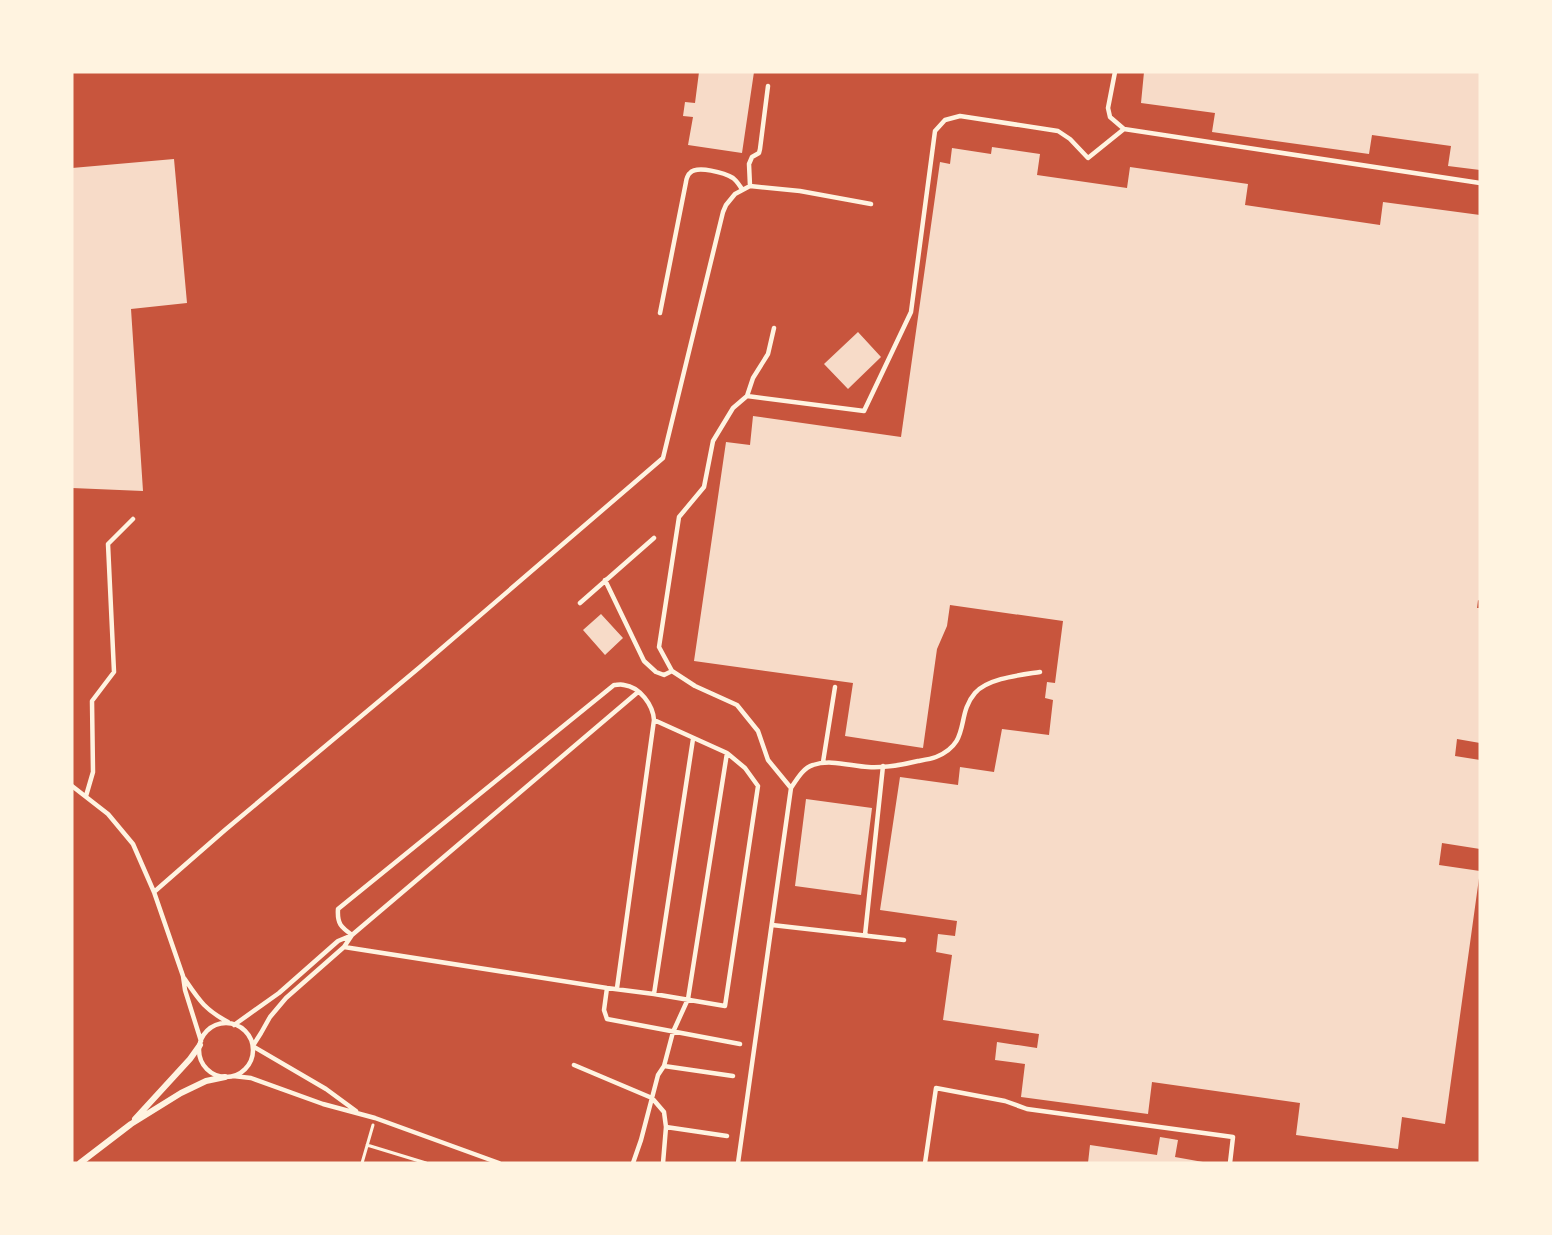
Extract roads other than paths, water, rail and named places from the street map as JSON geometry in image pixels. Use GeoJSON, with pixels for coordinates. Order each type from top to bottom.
{"type":"FeatureCollection","features":[{"type":"Feature","properties":{"kind":"street"},"geometry":{"type":"LineString","coordinates":[[131,1124],[190,1059],[200,1043]]}},
{"type":"Feature","properties":{"kind":"street"},"geometry":{"type":"LineString","coordinates":[[80,1163],[131,1124],[181,1093],[206,1081],[225,1077]]}},
{"type":"Feature","properties":{"kind":"lane"},"geometry":{"type":"LineString","coordinates":[[1115,72],[1108,108],[1110,117],[1124,129],[1480,183]]}},
{"type":"Feature","properties":{"kind":"lane"},"geometry":{"type":"LineString","coordinates":[[750,186],[749,165],[752,157],[759,153],[760,149],[768,86]]}},
{"type":"Feature","properties":{"kind":"lane"},"geometry":{"type":"LineString","coordinates":[[747,396],[864,411],[911,312],[935,131],[945,120],[960,116],[1058,131],[1070,139],[1088,158],[1124,129]]}},
{"type":"Feature","properties":{"kind":"lane"},"geometry":{"type":"LineString","coordinates":[[660,313],[688,174],[697,170],[714,171],[730,176],[742,189]]}},
{"type":"Feature","properties":{"kind":"lane"},"geometry":{"type":"LineString","coordinates":[[154,892],[663,458],[723,212],[735,194],[750,186],[800,191],[871,204]]}},
{"type":"Feature","properties":{"kind":"lane"},"geometry":{"type":"LineString","coordinates":[[774,328],[768,354],[753,378],[747,396],[733,408],[713,441],[704,487],[679,517],[659,647],[672,671],[695,686],[737,705],[758,731],[768,760],[791,788]]}},
{"type":"Feature","properties":{"kind":"lane"},"geometry":{"type":"LineString","coordinates":[[86,796],[93,772],[92,701],[114,672],[108,544],[133,519]]}},
{"type":"Feature","properties":{"kind":"lane"},"geometry":{"type":"LineString","coordinates":[[580,603],[654,538]]}},
{"type":"Feature","properties":{"kind":"lane"},"geometry":{"type":"LineString","coordinates":[[605,580],[644,661],[656,672],[664,675],[672,671]]}},
{"type":"Feature","properties":{"kind":"lane"},"geometry":{"type":"LineString","coordinates":[[738,1163],[791,788],[811,765],[823,762],[870,767],[902,766],[936,757],[954,746],[960,738],[968,704],[976,692],[999,680],[1040,672]]}},
{"type":"Feature","properties":{"kind":"lane"},"geometry":{"type":"LineString","coordinates":[[352,935],[340,926],[338,909],[614,685],[624,685],[634,688],[651,705],[654,720],[617,988]]}},
{"type":"Feature","properties":{"kind":"lane"},"geometry":{"type":"LineString","coordinates":[[823,762],[835,687]]}},
{"type":"Feature","properties":{"kind":"lane"},"geometry":{"type":"LineString","coordinates":[[233,1076],[249,1065],[253,1057],[254,1046],[261,1033],[270,1017],[286,998],[344,947],[352,935],[638,692]]}},
{"type":"Feature","properties":{"kind":"lane"},"geometry":{"type":"LineString","coordinates":[[344,947],[725,1006],[758,786],[745,768],[727,753],[654,720]]}},
{"type":"Feature","properties":{"kind":"lane"},"geometry":{"type":"LineString","coordinates":[[654,994],[693,739]]}},
{"type":"Feature","properties":{"kind":"lane"},"geometry":{"type":"LineString","coordinates":[[633,1163],[658,1076],[664,1066],[673,1032],[688,999],[727,753]]}},
{"type":"Feature","properties":{"kind":"lane"},"geometry":{"type":"LineString","coordinates":[[865,935],[883,766]]}},
{"type":"Feature","properties":{"kind":"lane"},"geometry":{"type":"LineString","coordinates":[[72,786],[108,814],[133,844],[154,892],[183,976],[200,1002],[213,1014],[243,1029],[251,1038],[254,1046],[326,1089],[358,1113]]}},
{"type":"Feature","properties":{"kind":"lane"},"geometry":{"type":"LineString","coordinates":[[772,926],[904,940]]}},
{"type":"Feature","properties":{"kind":"lane"},"geometry":{"type":"LineString","coordinates":[[352,935],[338,941],[261,1007],[233,1024],[219,1024],[211,1028],[200,1043],[199,1054],[207,1070],[225,1077],[251,1078],[323,1104],[375,1118],[499,1163]]}},
{"type":"Feature","properties":{"kind":"lane"},"geometry":{"type":"LineString","coordinates":[[183,976],[184,990],[200,1043]]}},
{"type":"Feature","properties":{"kind":"lane"},"geometry":{"type":"LineString","coordinates":[[607,988],[604,1010],[608,1019],[740,1044]]}},
{"type":"Feature","properties":{"kind":"lane"},"geometry":{"type":"LineString","coordinates":[[574,1065],[652,1098],[664,1112],[666,1127],[663,1163]]}},
{"type":"Feature","properties":{"kind":"lane"},"geometry":{"type":"LineString","coordinates":[[664,1066],[733,1076]]}},
{"type":"Feature","properties":{"kind":"lane"},"geometry":{"type":"LineString","coordinates":[[925,1163],[936,1088],[1005,1101],[1027,1109],[1233,1137],[1230,1163]]}},
{"type":"Feature","properties":{"kind":"lane"},"geometry":{"type":"LineString","coordinates":[[666,1127],[727,1136]]}}]}
